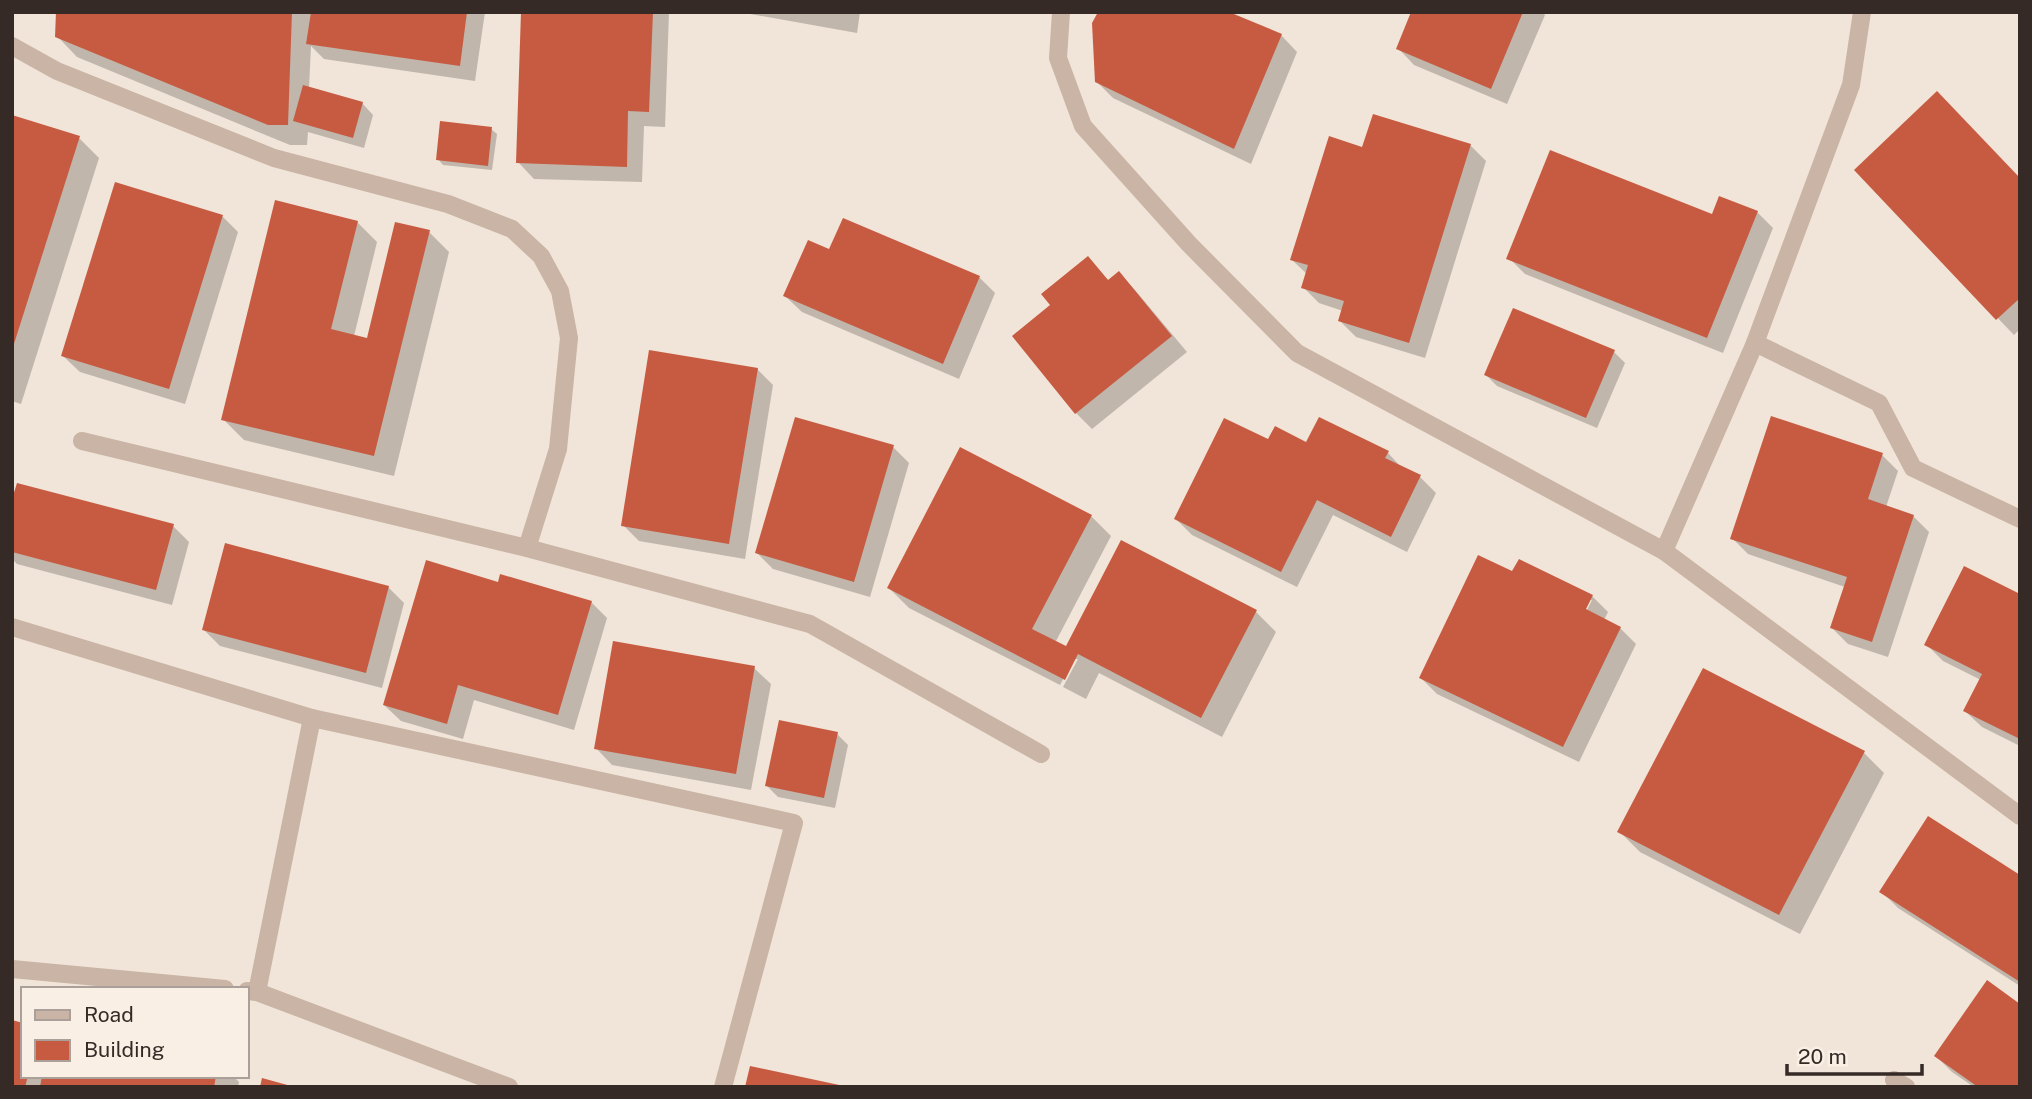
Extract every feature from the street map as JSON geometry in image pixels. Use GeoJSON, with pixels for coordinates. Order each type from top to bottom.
{"type":"FeatureCollection","features":[{"type":"Feature","properties":{"kind":"street"},"geometry":{"type":"LineString","coordinates":[[1061,12],[1058,58],[1083,126],[1189,244],[1297,354],[1664,551],[2020,816]]}},
{"type":"Feature","properties":{"kind":"street"},"geometry":{"type":"LineString","coordinates":[[1664,551],[1755,343],[1851,85],[1862,12]]}},
{"type":"Feature","properties":{"kind":"street"},"geometry":{"type":"LineString","coordinates":[[12,46],[57,71],[274,158],[447,204],[512,229],[541,256],[560,292],[569,338],[558,449],[527,548]]}},
{"type":"Feature","properties":{"kind":"street"},"geometry":{"type":"LineString","coordinates":[[1755,343],[1879,403],[1913,468],[2020,519]]}},
{"type":"Feature","properties":{"kind":"street"},"geometry":{"type":"LineString","coordinates":[[82,441],[527,548],[810,624],[1041,754]]}},
{"type":"Feature","properties":{"kind":"street"},"geometry":{"type":"LineString","coordinates":[[12,627],[312,718],[794,823],[723,1087]]}},
{"type":"Feature","properties":{"kind":"street"},"geometry":{"type":"LineString","coordinates":[[312,718],[252,991],[509,1087]]}},
{"type":"Feature","properties":{"kind":"street"},"geometry":{"type":"LineString","coordinates":[[12,969],[204,987]]}},
{"type":"Feature","properties":{"kind":"building"},"geometry":{"type":"Polygon","coordinates":[[[56,12],[292,12],[288,125],[268,125],[55,37],[56,12]]]}},
{"type":"Feature","properties":{"kind":"building"},"geometry":{"type":"Polygon","coordinates":[[[311,12],[467,12],[460,66],[306,44],[311,12]]]}},
{"type":"Feature","properties":{"kind":"building"},"geometry":{"type":"Polygon","coordinates":[[[521,12],[653,12],[649,112],[628,111],[627,167],[516,163],[521,12]]]}},
{"type":"Feature","properties":{"kind":"building"},"geometry":{"type":"Polygon","coordinates":[[[1098,12],[1229,12],[1282,34],[1234,149],[1095,82],[1092,23],[1098,12]]]}},
{"type":"Feature","properties":{"kind":"building"},"geometry":{"type":"Polygon","coordinates":[[[1411,12],[1523,12],[1491,89],[1396,49],[1411,12]]]}},
{"type":"Feature","properties":{"kind":"building"},"geometry":{"type":"Polygon","coordinates":[[[303,85],[363,102],[353,138],[293,121],[303,85]]]}},
{"type":"Feature","properties":{"kind":"building"},"geometry":{"type":"Polygon","coordinates":[[[1937,91],[2020,178],[2020,298],[1996,320],[1854,170],[1937,91]]]}},
{"type":"Feature","properties":{"kind":"building"},"geometry":{"type":"Polygon","coordinates":[[[1373,114],[1471,144],[1409,343],[1338,321],[1344,301],[1301,288],[1308,265],[1290,260],[1329,136],[1362,147],[1373,114]]]}},
{"type":"Feature","properties":{"kind":"building"},"geometry":{"type":"Polygon","coordinates":[[[12,115],[80,136],[13,347],[12,347],[12,115]]]}},
{"type":"Feature","properties":{"kind":"building"},"geometry":{"type":"Polygon","coordinates":[[[440,121],[492,127],[488,166],[436,160],[440,121]]]}},
{"type":"Feature","properties":{"kind":"building"},"geometry":{"type":"Polygon","coordinates":[[[1550,150],[1712,214],[1719,196],[1758,211],[1707,338],[1506,259],[1550,150]]]}},
{"type":"Feature","properties":{"kind":"building"},"geometry":{"type":"Polygon","coordinates":[[[115,182],[223,215],[169,389],[61,356],[115,182]]]}},
{"type":"Feature","properties":{"kind":"building"},"geometry":{"type":"Polygon","coordinates":[[[275,200],[358,221],[331,329],[367,338],[395,222],[430,230],[374,456],[221,420],[275,200]]]}},
{"type":"Feature","properties":{"kind":"building"},"geometry":{"type":"Polygon","coordinates":[[[843,218],[980,276],[943,364],[783,296],[808,240],[829,249],[843,218]]]}},
{"type":"Feature","properties":{"kind":"building"},"geometry":{"type":"Polygon","coordinates":[[[1088,256],[1108,280],[1119,271],[1172,336],[1075,414],[1012,336],[1050,305],[1041,294],[1088,256]]]}},
{"type":"Feature","properties":{"kind":"building"},"geometry":{"type":"Polygon","coordinates":[[[1513,308],[1615,350],[1586,418],[1484,375],[1513,308]]]}},
{"type":"Feature","properties":{"kind":"building"},"geometry":{"type":"Polygon","coordinates":[[[649,350],[758,368],[729,544],[621,526],[649,350]]]}},
{"type":"Feature","properties":{"kind":"building"},"geometry":{"type":"Polygon","coordinates":[[[1771,416],[1883,453],[1868,499],[1914,515],[1872,642],[1830,628],[1847,577],[1730,539],[1771,416]]]}},
{"type":"Feature","properties":{"kind":"building"},"geometry":{"type":"Polygon","coordinates":[[[795,417],[894,445],[854,582],[755,553],[795,417]]]}},
{"type":"Feature","properties":{"kind":"building"},"geometry":{"type":"Polygon","coordinates":[[[1319,417],[1389,451],[1385,458],[1421,475],[1391,537],[1317,500],[1281,572],[1174,519],[1224,418],[1268,439],[1275,426],[1306,442],[1319,417]]]}},
{"type":"Feature","properties":{"kind":"building"},"geometry":{"type":"Polygon","coordinates":[[[960,447],[1092,515],[1032,629],[1066,646],[1121,540],[1257,610],[1201,718],[1078,654],[1065,680],[887,588],[960,447]]]}},
{"type":"Feature","properties":{"kind":"building"},"geometry":{"type":"Polygon","coordinates":[[[17,483],[174,524],[156,590],[12,552],[12,499],[17,483]]]}},
{"type":"Feature","properties":{"kind":"building"},"geometry":{"type":"Polygon","coordinates":[[[225,543],[389,586],[366,673],[202,630],[225,543]]]}},
{"type":"Feature","properties":{"kind":"building"},"geometry":{"type":"Polygon","coordinates":[[[1478,555],[1512,571],[1519,559],[1593,595],[1586,609],[1621,627],[1563,747],[1419,678],[1478,555]]]}},
{"type":"Feature","properties":{"kind":"building"},"geometry":{"type":"Polygon","coordinates":[[[426,560],[498,582],[500,574],[592,601],[558,715],[458,685],[447,724],[383,705],[426,560]]]}},
{"type":"Feature","properties":{"kind":"building"},"geometry":{"type":"Polygon","coordinates":[[[1964,566],[2020,594],[2020,739],[1963,711],[1982,674],[1924,645],[1964,566]]]}},
{"type":"Feature","properties":{"kind":"building"},"geometry":{"type":"Polygon","coordinates":[[[613,641],[755,666],[736,774],[594,749],[613,641]]]}},
{"type":"Feature","properties":{"kind":"building"},"geometry":{"type":"Polygon","coordinates":[[[1703,668],[1865,751],[1779,915],[1617,832],[1703,668]]]}},
{"type":"Feature","properties":{"kind":"building"},"geometry":{"type":"Polygon","coordinates":[[[779,720],[838,732],[824,798],[765,786],[779,720]]]}},
{"type":"Feature","properties":{"kind":"building"},"geometry":{"type":"Polygon","coordinates":[[[1928,816],[2020,875],[2020,982],[1879,892],[1928,816]]]}},
{"type":"Feature","properties":{"kind":"building"},"geometry":{"type":"Polygon","coordinates":[[[1987,980],[2020,1004],[2020,1087],[1978,1087],[1934,1056],[1987,980]]]}},
{"type":"Feature","properties":{"kind":"building"},"geometry":{"type":"Polygon","coordinates":[[[12,1020],[21,1022],[21,1078],[27,1078],[25,1087],[12,1087],[12,1020]]]}},
{"type":"Feature","properties":{"kind":"building"},"geometry":{"type":"Polygon","coordinates":[[[750,1066],[844,1086],[844,1087],[745,1087],[750,1066]]]}},
{"type":"Feature","properties":{"kind":"building"},"geometry":{"type":"Polygon","coordinates":[[[42,1078],[216,1078],[214,1087],[40,1087],[42,1078]]]}},
{"type":"Feature","properties":{"kind":"building"},"geometry":{"type":"Polygon","coordinates":[[[262,1078],[291,1086],[291,1087],[260,1087],[262,1078]]]}}]}
